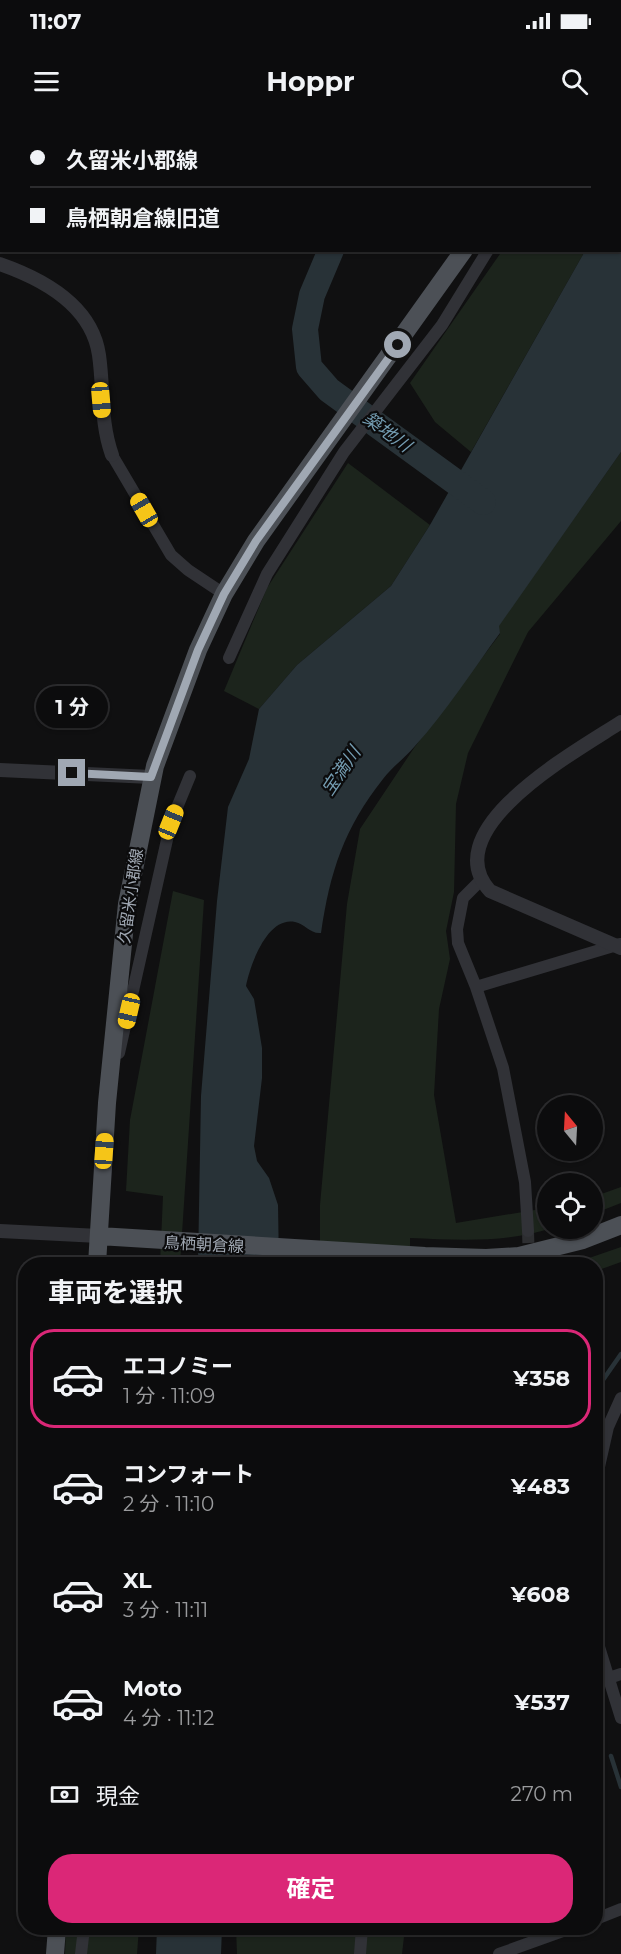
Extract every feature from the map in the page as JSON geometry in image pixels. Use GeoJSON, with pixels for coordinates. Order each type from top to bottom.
{"type":"FeatureCollection","features":[{"type":"Feature","properties":{"kind":"main road","name":"久留米小郡線"},"geometry":{"type":"LineString","coordinates":[[99,1236],[108,1103],[127,904],[151,777],[198,650],[224,594],[256,541],[463,252]]}},
{"type":"Feature","properties":{"kind":"main road","name":"鳥栖朝倉線"},"geometry":{"type":"LineString","coordinates":[[99,1236],[413,1256],[519,1256],[583,1240],[621,1225]]}},
{"type":"Feature","properties":{"kind":"main road"},"geometry":{"type":"LineString","coordinates":[[98,1257],[99,1236]]}},
{"type":"Feature","properties":{"kind":"main road"},"geometry":{"type":"LineString","coordinates":[[55,1954],[56,1935]]}},
{"type":"Feature","properties":{"kind":"street"},"geometry":{"type":"LineString","coordinates":[[229,658],[267,574],[344,452],[442,325],[487,252]]}},
{"type":"Feature","properties":{"kind":"street"},"geometry":{"type":"LineString","coordinates":[[0,264],[24,272],[56,291],[77,309],[92,331],[99,355],[105,434],[112,455],[171,555],[188,570],[224,594]]}},
{"type":"Feature","properties":{"kind":"street"},"geometry":{"type":"LineString","coordinates":[[619,946],[485,886],[477,864],[478,849],[503,807],[541,775],[621,722]]}},
{"type":"Feature","properties":{"kind":"street"},"geometry":{"type":"LineString","coordinates":[[0,770],[151,777]]}},
{"type":"Feature","properties":{"kind":"street"},"geometry":{"type":"LineString","coordinates":[[108,1103],[171,822],[190,776]]}},
{"type":"Feature","properties":{"kind":"street"},"geometry":{"type":"LineString","coordinates":[[485,886],[464,898],[457,929],[458,943],[477,987],[503,1068],[525,1182],[528,1231]]}},
{"type":"Feature","properties":{"kind":"street"},"geometry":{"type":"LineString","coordinates":[[477,987],[619,946]]}},
{"type":"Feature","properties":{"kind":"street"},"geometry":{"type":"LineString","coordinates":[[0,1231],[99,1236]]}},
{"type":"Feature","properties":{"kind":"street"},"geometry":{"type":"LineString","coordinates":[[603,1451],[609,1427],[621,1398]]}},
{"type":"Feature","properties":{"kind":"street"},"geometry":{"type":"LineString","coordinates":[[603,1651],[615,1676],[621,1718]]}},
{"type":"Feature","properties":{"kind":"street"},"geometry":{"type":"LineString","coordinates":[[603,1916],[621,1909]]}},
{"type":"Feature","properties":{"kind":"street"},"geometry":{"type":"LineString","coordinates":[[81,1954],[83,1935]]}},
{"type":"Feature","properties":{"kind":"street"},"geometry":{"type":"LineString","coordinates":[[360,1954],[361,1935]]}},
{"type":"Feature","properties":{"kind":"street"},"geometry":{"type":"LineString","coordinates":[[499,1954],[552,1935]]}},
{"type":"Feature","properties":{"kind":"shaded area"},"geometry":{"type":"Polygon","coordinates":[[[501,252],[584,252],[471,452],[435,422],[410,383],[501,252]]]}},
{"type":"Feature","properties":{"kind":"shaded area"},"geometry":{"type":"Polygon","coordinates":[[[621,452],[621,521],[528,632],[468,753],[456,804],[454,892],[446,931],[450,959],[439,1009],[434,1095],[456,1223],[537,1210],[537,1232],[498,1239],[410,1238],[410,1257],[320,1257],[320,1205],[347,904],[360,829],[414,748],[500,634],[498,626],[621,452]]]}},
{"type":"Feature","properties":{"kind":"shaded area"},"geometry":{"type":"Polygon","coordinates":[[[348,463],[430,525],[391,586],[297,665],[259,709],[224,691],[267,588],[348,463]]]}},
{"type":"Feature","properties":{"kind":"shaded area"},"geometry":{"type":"Polygon","coordinates":[[[173,891],[204,900],[180,1257],[160,1257],[163,1196],[126,1191],[130,1120],[173,891]]]}},
{"type":"Feature","properties":{"kind":"shaded area"},"geometry":{"type":"Polygon","coordinates":[[[621,1187],[621,1203],[603,1210],[603,1193],[621,1187]]]}},
{"type":"Feature","properties":{"kind":"shaded area"},"geometry":{"type":"Polygon","coordinates":[[[621,1247],[621,1262],[603,1268],[603,1257],[592,1257],[621,1247]]]}},
{"type":"Feature","properties":{"kind":"shaded area"},"geometry":{"type":"Polygon","coordinates":[[[66,1935],[138,1935],[137,1954],[65,1954],[66,1935]]]}},
{"type":"Feature","properties":{"kind":"shaded area"},"geometry":{"type":"Polygon","coordinates":[[[236,1935],[404,1935],[402,1954],[237,1954],[236,1935]]]}},
{"type":"Feature","properties":{"kind":"water","name":"宝満川"},"geometry":{"type":"Polygon","coordinates":[[[584,252],[621,252],[621,452],[499,626],[500,633],[459,691],[426,733],[390,770],[358,815],[334,870],[321,933],[314,932],[295,922],[285,922],[268,934],[256,955],[246,986],[254,999],[262,1048],[262,1078],[254,1146],[257,1161],[269,1178],[278,1205],[279,1257],[198,1257],[201,1096],[217,901],[228,807],[249,759],[259,709],[297,665],[391,586],[430,525],[584,252]]]}},
{"type":"Feature","properties":{"kind":"water"},"geometry":{"type":"Polygon","coordinates":[[[157,1935],[222,1935],[221,1954],[156,1954],[157,1935]]]}},
{"type":"Feature","properties":{"kind":"waterway","name":"築地川"},"geometry":{"type":"LineString","coordinates":[[330,252],[312,295],[305,329],[309,367],[329,390],[483,502]]}},
{"type":"Feature","properties":{"kind":"waterway"},"geometry":{"type":"LineString","coordinates":[[603,1380],[621,1354]]}},
{"type":"Feature","properties":{"kind":"waterway"},"geometry":{"type":"LineString","coordinates":[[611,1756],[621,1787]]}},
{"type":"Feature","properties":{"kind":"tunnel"},"geometry":{"type":"LineString","coordinates":[[528,1231],[529,1257]]}},
{"type":"Feature","properties":{"kind":"route"},"geometry":{"type":"LineString","coordinates":[[72,773],[151,777],[198,650],[224,594],[256,541],[398,345]]}}]}
